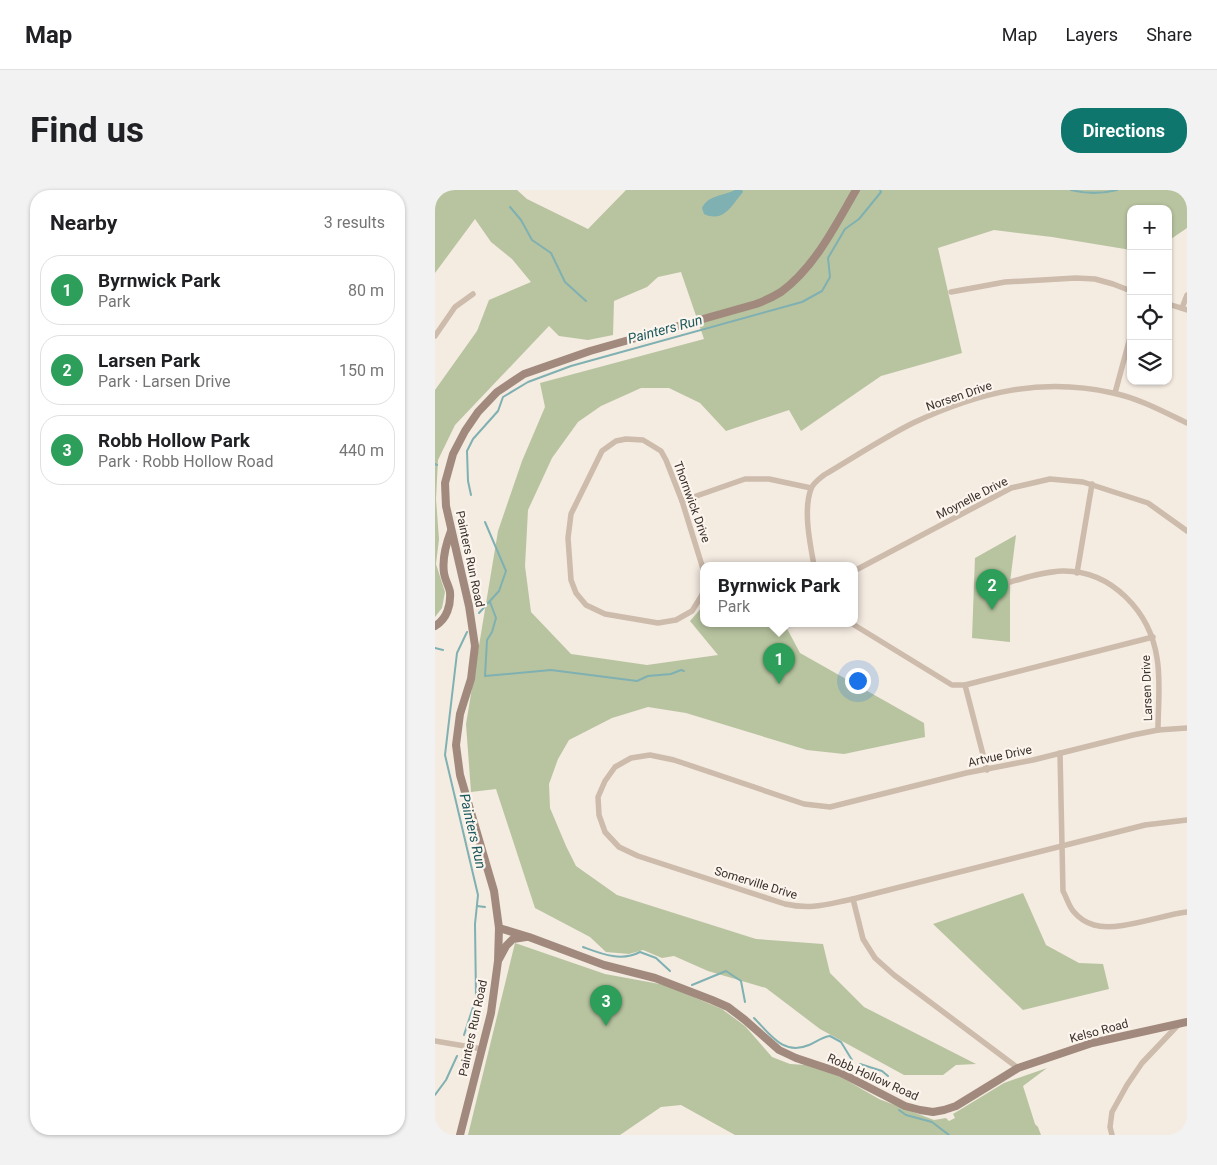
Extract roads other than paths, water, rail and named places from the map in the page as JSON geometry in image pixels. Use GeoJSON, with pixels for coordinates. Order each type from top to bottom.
{"type":"FeatureCollection","features":[{"type":"Feature","properties":{"kind":"street","name":"Painters Run Road"},"geometry":{"type":"LineString","coordinates":[[460,1135],[491,1013],[498,961],[499,928],[494,891],[461,775],[456,745],[460,714],[471,679],[475,646],[469,606],[446,506],[445,483],[453,454],[478,412],[497,392],[524,374],[590,351],[756,304],[780,293],[802,274],[821,248],[857,190]]}},
{"type":"Feature","properties":{"kind":"street"},"geometry":{"type":"LineString","coordinates":[[951,292],[1005,282],[1076,278],[1095,279],[1127,289]]}},
{"type":"Feature","properties":{"kind":"street"},"geometry":{"type":"LineString","coordinates":[[435,336],[455,306],[473,294]]}},
{"type":"Feature","properties":{"kind":"street"},"geometry":{"type":"LineString","coordinates":[[1172,305],[1185,309],[1187,295]]}},
{"type":"Feature","properties":{"kind":"street"},"geometry":{"type":"LineString","coordinates":[[1115,393],[1129,340]]}},
{"type":"Feature","properties":{"kind":"street","name":"Norsen Drive"},"geometry":{"type":"LineString","coordinates":[[811,488],[824,474],[911,424],[990,394],[1039,386],[1077,386],[1115,393],[1187,422]]}},
{"type":"Feature","properties":{"kind":"street","name":"Thornwick Drive"},"geometry":{"type":"LineString","coordinates":[[700,598],[692,611],[676,620],[658,623],[605,614],[586,605],[576,593],[571,580],[568,538],[571,514],[585,482],[602,451],[617,441],[625,439],[643,440],[661,451],[682,501],[701,562]]}},
{"type":"Feature","properties":{"kind":"street"},"geometry":{"type":"LineString","coordinates":[[682,501],[745,479],[769,478],[811,488],[807,507],[808,526],[814,562]]}},
{"type":"Feature","properties":{"kind":"street","name":"Moynelle Drive"},"geometry":{"type":"LineString","coordinates":[[858,569],[1011,488],[1049,479],[1071,479],[1092,484],[1148,503],[1187,531]]}},
{"type":"Feature","properties":{"kind":"street"},"geometry":{"type":"LineString","coordinates":[[1077,573],[1092,484]]}},
{"type":"Feature","properties":{"kind":"street"},"geometry":{"type":"LineString","coordinates":[[435,626],[445,617],[449,607],[450,593],[444,572],[445,544],[451,531]]}},
{"type":"Feature","properties":{"kind":"street","name":"Larsen Drive"},"geometry":{"type":"LineString","coordinates":[[1010,582],[1037,574],[1062,571],[1077,573],[1092,576],[1109,584],[1135,605],[1146,621],[1153,638],[1158,660],[1158,730]]}},
{"type":"Feature","properties":{"kind":"street"},"geometry":{"type":"LineString","coordinates":[[858,627],[952,685],[965,685],[1153,638]]}},
{"type":"Feature","properties":{"kind":"street"},"geometry":{"type":"LineString","coordinates":[[965,685],[987,770]]}},
{"type":"Feature","properties":{"kind":"street","name":"Artvue Drive"},"geometry":{"type":"LineString","coordinates":[[818,806],[830,807],[1158,730],[1187,728]]}},
{"type":"Feature","properties":{"kind":"street"},"geometry":{"type":"LineString","coordinates":[[1060,753],[1063,891],[1073,911],[1093,925],[1113,927],[1174,913],[1187,912]]}},
{"type":"Feature","properties":{"kind":"street","name":"Somerville Drive"},"geometry":{"type":"LineString","coordinates":[[818,806],[804,804],[674,760],[650,755],[631,758],[615,767],[605,780],[598,797],[599,815],[605,832],[619,847],[638,856],[802,908],[815,907],[853,898],[1145,825],[1187,820]]}},
{"type":"Feature","properties":{"kind":"street"},"geometry":{"type":"LineString","coordinates":[[853,898],[863,939],[875,958],[894,975],[1018,1068]]}},
{"type":"Feature","properties":{"kind":"street","name":"Robb Hollow Road"},"geometry":{"type":"LineString","coordinates":[[499,928],[604,965],[655,978],[728,1007],[779,1050],[796,1058],[841,1073],[905,1106],[933,1112],[956,1106],[1018,1068]]}},
{"type":"Feature","properties":{"kind":"street"},"geometry":{"type":"LineString","coordinates":[[498,961],[506,946],[513,939],[529,937]]}},
{"type":"Feature","properties":{"kind":"street"},"geometry":{"type":"LineString","coordinates":[[1113,1135],[1110,1127],[1112,1112],[1127,1085],[1142,1063],[1183,1022]]}},
{"type":"Feature","properties":{"kind":"street","name":"Kelso Road"},"geometry":{"type":"LineString","coordinates":[[1018,1068],[1092,1043],[1183,1022]]}},
{"type":"Feature","properties":{"kind":"street"},"geometry":{"type":"LineString","coordinates":[[435,1040],[482,1049]]}},
{"type":"Feature","properties":{"kind":"water"},"geometry":{"type":"Polygon","coordinates":[[[735,190],[742,190],[743,192],[727,212],[717,216],[704,214],[702,208],[708,201],[716,196],[735,190]]]}},
{"type":"Feature","properties":{"kind":"waterway","name":"Painters Run"},"geometry":{"type":"LineString","coordinates":[[471,495],[468,481],[467,451],[473,439],[498,411],[503,397],[528,382],[571,366],[802,302],[822,291],[830,277],[828,258],[845,229],[859,219],[881,192],[880,190]]}},
{"type":"Feature","properties":{"kind":"waterway","name":"Painters Run"},"geometry":{"type":"LineString","coordinates":[[1071,190],[1094,193],[1117,190]]}},
{"type":"Feature","properties":{"kind":"waterway"},"geometry":{"type":"LineString","coordinates":[[510,207],[521,220],[532,240],[551,253],[565,282],[586,301]]}},
{"type":"Feature","properties":{"kind":"waterway","name":"Painters Run"},"geometry":{"type":"LineString","coordinates":[[479,613],[499,591],[506,571],[485,522]]}},
{"type":"Feature","properties":{"kind":"waterway"},"geometry":{"type":"LineString","coordinates":[[490,602],[496,618],[492,632],[487,640],[485,676],[551,670],[637,681],[648,676],[684,671]]}},
{"type":"Feature","properties":{"kind":"waterway","name":"Painters Run"},"geometry":{"type":"LineString","coordinates":[[464,1035],[476,998],[475,924],[478,895],[445,755],[457,653],[467,632]]}},
{"type":"Feature","properties":{"kind":"waterway"},"geometry":{"type":"LineString","coordinates":[[435,648],[443,650]]}},
{"type":"Feature","properties":{"kind":"waterway"},"geometry":{"type":"LineString","coordinates":[[477,906],[485,907]]}},
{"type":"Feature","properties":{"kind":"waterway"},"geometry":{"type":"LineString","coordinates":[[583,947],[619,957],[640,952],[656,958],[670,971]]}},
{"type":"Feature","properties":{"kind":"waterway"},"geometry":{"type":"LineString","coordinates":[[692,985],[726,971],[741,981],[745,1002]]}},
{"type":"Feature","properties":{"kind":"waterway"},"geometry":{"type":"LineString","coordinates":[[754,1018],[784,1046],[800,1048],[830,1036],[841,1042],[852,1060]]}},
{"type":"Feature","properties":{"kind":"waterway","name":"Painters Run"},"geometry":{"type":"LineString","coordinates":[[435,1095],[446,1080],[457,1056]]}},
{"type":"Feature","properties":{"kind":"waterway"},"geometry":{"type":"LineString","coordinates":[[860,1064],[882,1071],[888,1076]]}},
{"type":"Feature","properties":{"kind":"waterway"},"geometry":{"type":"LineString","coordinates":[[899,1110],[906,1115],[932,1122],[949,1135]]}},
{"type":"Feature","properties":{"kind":"place","name":"Larsen Park"},"geometry":{"type":"Point","coordinates":[992,610]}},
{"type":"Feature","properties":{"kind":"place","name":"Byrnwick Park"},"geometry":{"type":"Point","coordinates":[779,684]}},
{"type":"Feature","properties":{"kind":"place","name":"Robb Hollow Park"},"geometry":{"type":"Point","coordinates":[606,1026]}}]}
